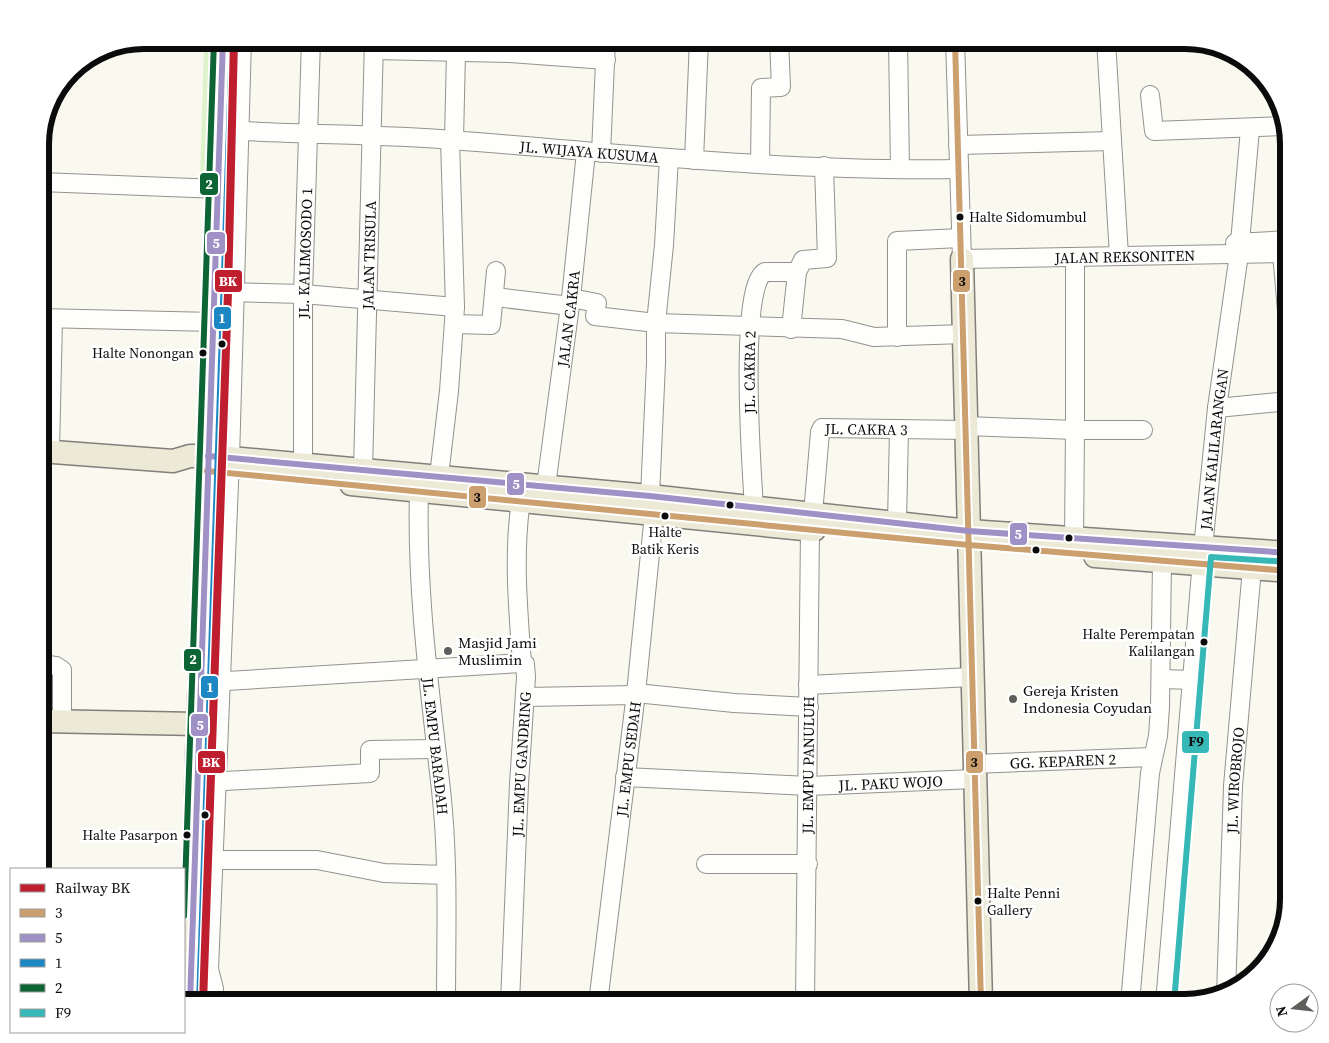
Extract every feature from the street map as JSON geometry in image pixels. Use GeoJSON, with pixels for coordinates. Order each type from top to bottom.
{"type":"FeatureCollection","features":[{"type":"Feature","properties":{"kind":"main road"},"geometry":{"type":"LineString","coordinates":[[191,994],[204,860],[207,781],[198,724],[210,682],[215,566],[218,465],[214,322],[225,292],[219,189],[230,130],[224,49]]}},
{"type":"Feature","properties":{"kind":"main road"},"geometry":{"type":"LineString","coordinates":[[961,248],[981,994]]}},
{"type":"Feature","properties":{"kind":"main road"},"geometry":{"type":"LineString","coordinates":[[49,451],[173,461],[190,456],[218,465],[419,491],[811,522],[969,538],[1162,561],[1203,556],[1280,553]]}},
{"type":"Feature","properties":{"kind":"main road"},"geometry":{"type":"LineString","coordinates":[[218,465],[303,465],[546,486],[651,508],[754,508],[811,522],[897,523],[969,538],[1074,539],[1203,556],[1252,568],[1280,570]]}},
{"type":"Feature","properties":{"kind":"main road"},"geometry":{"type":"LineString","coordinates":[[49,721],[198,724]]}},
{"type":"Feature","properties":{"kind":"street"},"geometry":{"type":"LineString","coordinates":[[218,465],[230,130],[241,49]]}},
{"type":"Feature","properties":{"kind":"street","name":"JL. KALIMOSODO 1"},"geometry":{"type":"LineString","coordinates":[[303,465],[303,294],[311,49]]}},
{"type":"Feature","properties":{"kind":"street","name":"JALAN TRISULA"},"geometry":{"type":"LineString","coordinates":[[363,470],[374,49]]}},
{"type":"Feature","properties":{"kind":"street"},"geometry":{"type":"LineString","coordinates":[[421,49],[456,52],[510,52],[606,60]]}},
{"type":"Feature","properties":{"kind":"street","name":"JALAN CAKRA"},"geometry":{"type":"LineString","coordinates":[[546,486],[594,152],[606,49]]}},
{"type":"Feature","properties":{"kind":"street"},"geometry":{"type":"LineString","coordinates":[[694,160],[699,49]]}},
{"type":"Feature","properties":{"kind":"street"},"geometry":{"type":"LineString","coordinates":[[760,163],[756,88],[781,87],[779,49]]}},
{"type":"Feature","properties":{"kind":"street"},"geometry":{"type":"LineString","coordinates":[[898,49],[900,169]]}},
{"type":"Feature","properties":{"kind":"street"},"geometry":{"type":"LineString","coordinates":[[955,49],[961,248]]}},
{"type":"Feature","properties":{"kind":"street"},"geometry":{"type":"LineString","coordinates":[[1107,49],[1119,256]]}},
{"type":"Feature","properties":{"kind":"street"},"geometry":{"type":"LineString","coordinates":[[439,476],[450,391],[454,316],[452,140],[456,52]]}},
{"type":"Feature","properties":{"kind":"street"},"geometry":{"type":"LineString","coordinates":[[1150,95],[1154,131],[1278,127]]}},
{"type":"Feature","properties":{"kind":"street","name":"JALAN KALILARANGAN"},"geometry":{"type":"LineString","coordinates":[[1166,994],[1217,408],[1239,248],[1250,129]]}},
{"type":"Feature","properties":{"kind":"street","name":"JL. WIJAYA KUSUMA"},"geometry":{"type":"LineString","coordinates":[[230,130],[452,140],[694,160],[900,169],[959,169]]}},
{"type":"Feature","properties":{"kind":"street"},"geometry":{"type":"LineString","coordinates":[[958,145],[1112,141]]}},
{"type":"Feature","properties":{"kind":"street","name":"JL. EMPU SEDAH"},"geometry":{"type":"LineString","coordinates":[[599,994],[636,694],[651,508],[656,323],[670,158]]}},
{"type":"Feature","properties":{"kind":"street"},"geometry":{"type":"LineString","coordinates":[[791,329],[798,272],[804,259],[827,259],[824,166]]}},
{"type":"Feature","properties":{"kind":"street"},"geometry":{"type":"LineString","coordinates":[[49,182],[219,189]]}},
{"type":"Feature","properties":{"kind":"street","name":"JALAN REKSONITEN"},"geometry":{"type":"LineString","coordinates":[[897,337],[897,241],[1075,257],[1239,248],[1280,249]]}},
{"type":"Feature","properties":{"kind":"street"},"geometry":{"type":"LineString","coordinates":[[1143,246],[1239,248]]}},
{"type":"Feature","properties":{"kind":"street"},"geometry":{"type":"LineString","coordinates":[[1074,539],[1075,257]]}},
{"type":"Feature","properties":{"kind":"street","name":"JL. CAKRA 2"},"geometry":{"type":"LineString","coordinates":[[754,508],[748,404],[750,327],[759,275],[767,271],[798,272]]}},
{"type":"Feature","properties":{"kind":"street"},"geometry":{"type":"LineString","coordinates":[[225,292],[303,294],[367,300],[454,316],[490,326],[495,297],[496,272]]}},
{"type":"Feature","properties":{"kind":"street"},"geometry":{"type":"LineString","coordinates":[[495,297],[597,303],[596,316],[656,323],[842,330],[874,337],[964,334]]}},
{"type":"Feature","properties":{"kind":"street"},"geometry":{"type":"LineString","coordinates":[[49,318],[214,322]]}},
{"type":"Feature","properties":{"kind":"street"},"geometry":{"type":"LineString","coordinates":[[1217,408],[1280,402]]}},
{"type":"Feature","properties":{"kind":"street","name":"JL. CAKRA 3"},"geometry":{"type":"LineString","coordinates":[[811,522],[820,432],[822,428],[1143,430]]}},
{"type":"Feature","properties":{"kind":"street"},"geometry":{"type":"LineString","coordinates":[[897,523],[899,429]]}},
{"type":"Feature","properties":{"kind":"street","name":"JL. EMPU BARADAH"},"geometry":{"type":"LineString","coordinates":[[419,491],[418,560],[434,749],[441,790],[446,875],[446,994]]}},
{"type":"Feature","properties":{"kind":"street","name":"JL. EMPU GANDRING"},"geometry":{"type":"LineString","coordinates":[[510,994],[518,794],[526,697],[526,672],[524,663],[522,663],[517,568],[517,531],[521,500]]}},
{"type":"Feature","properties":{"kind":"street","name":"JL. EMPU PANULUH"},"geometry":{"type":"LineString","coordinates":[[806,994],[811,522]]}},
{"type":"Feature","properties":{"kind":"street"},"geometry":{"type":"LineString","coordinates":[[1131,994],[1152,757],[1158,736],[1161,679],[1162,561]]}},
{"type":"Feature","properties":{"kind":"street","name":"JL. WIROBROJO"},"geometry":{"type":"LineString","coordinates":[[1226,985],[1233,786],[1252,568]]}},
{"type":"Feature","properties":{"kind":"street"},"geometry":{"type":"LineString","coordinates":[[434,749],[370,750],[370,773],[207,781],[210,682],[522,663]]}},
{"type":"Feature","properties":{"kind":"street"},"geometry":{"type":"LineString","coordinates":[[49,665],[56,666],[62,670],[62,722]]}},
{"type":"Feature","properties":{"kind":"street"},"geometry":{"type":"LineString","coordinates":[[808,685],[972,677]]}},
{"type":"Feature","properties":{"kind":"street"},"geometry":{"type":"LineString","coordinates":[[1161,679],[1193,680]]}},
{"type":"Feature","properties":{"kind":"street"},"geometry":{"type":"LineString","coordinates":[[526,697],[636,694],[734,703],[808,707]]}},
{"type":"Feature","properties":{"kind":"street","name":"GG. KEPAREN 2"},"geometry":{"type":"LineString","coordinates":[[974,772],[1152,757]]}},
{"type":"Feature","properties":{"kind":"street","name":"JL. PAKU WOJO"},"geometry":{"type":"LineString","coordinates":[[625,777],[809,786],[974,772]]}},
{"type":"Feature","properties":{"kind":"street"},"geometry":{"type":"LineString","coordinates":[[214,989],[209,968],[204,860],[317,860],[392,874],[446,875]]}},
{"type":"Feature","properties":{"kind":"street"},"geometry":{"type":"LineString","coordinates":[[706,864],[808,864]]}},
{"type":"Feature","properties":{"kind":"green space"},"geometry":{"type":"Polygon","coordinates":[[[204,49],[211,49],[207,178],[200,178],[204,49]]]}},
{"type":"Feature","properties":{"kind":"rail line","name":"BK"},"geometry":{"type":"LineString","coordinates":[[203,994],[228,292],[234,49]]}},
{"type":"Feature","properties":{"kind":"transit line","name":"2"},"geometry":{"type":"LineString","coordinates":[[185,887],[214,49]]}},
{"type":"Feature","properties":{"kind":"transit line","name":"5"},"geometry":{"type":"LineString","coordinates":[[190,994],[223,49]]}},
{"type":"Feature","properties":{"kind":"transit line","name":"1"},"geometry":{"type":"LineString","coordinates":[[199,994],[232,49]]}},
{"type":"Feature","properties":{"kind":"transit line","name":"3"},"geometry":{"type":"LineString","coordinates":[[955,49],[981,994]]}},
{"type":"Feature","properties":{"kind":"transit line","name":"5"},"geometry":{"type":"LineString","coordinates":[[208,456],[650,496],[969,531],[1280,552]]}},
{"type":"Feature","properties":{"kind":"transit line","name":"3"},"geometry":{"type":"LineString","coordinates":[[207,471],[969,545],[1280,570]]}},
{"type":"Feature","properties":{"kind":"transit line","name":"F9"},"geometry":{"type":"LineString","coordinates":[[1175,994],[1211,557],[1280,561]]}},
{"type":"Feature","properties":{"kind":"place","name":"Halte Sidomumbul"},"geometry":{"type":"Point","coordinates":[960,217]}},
{"type":"Feature","properties":{"kind":"place","name":"Halte Nonongan"},"geometry":{"type":"Point","coordinates":[203,353]}},
{"type":"Feature","properties":{"kind":"place","name":"Halte Batik Keris"},"geometry":{"type":"Point","coordinates":[665,516]}},
{"type":"Feature","properties":{"kind":"place","name":"Halte Perempatan Kalilangan"},"geometry":{"type":"Point","coordinates":[1204,642]}},
{"type":"Feature","properties":{"kind":"place","name":"Masjid Jami Muslimin"},"geometry":{"type":"Point","coordinates":[448,651]}},
{"type":"Feature","properties":{"kind":"place","name":"Gereja Kristen Indonesia Coyudan"},"geometry":{"type":"Point","coordinates":[1013,699]}},
{"type":"Feature","properties":{"kind":"place","name":"Halte Pasarpon"},"geometry":{"type":"Point","coordinates":[187,835]}},
{"type":"Feature","properties":{"kind":"place","name":"Halte Penni Gallery"},"geometry":{"type":"Point","coordinates":[978,901]}}]}
